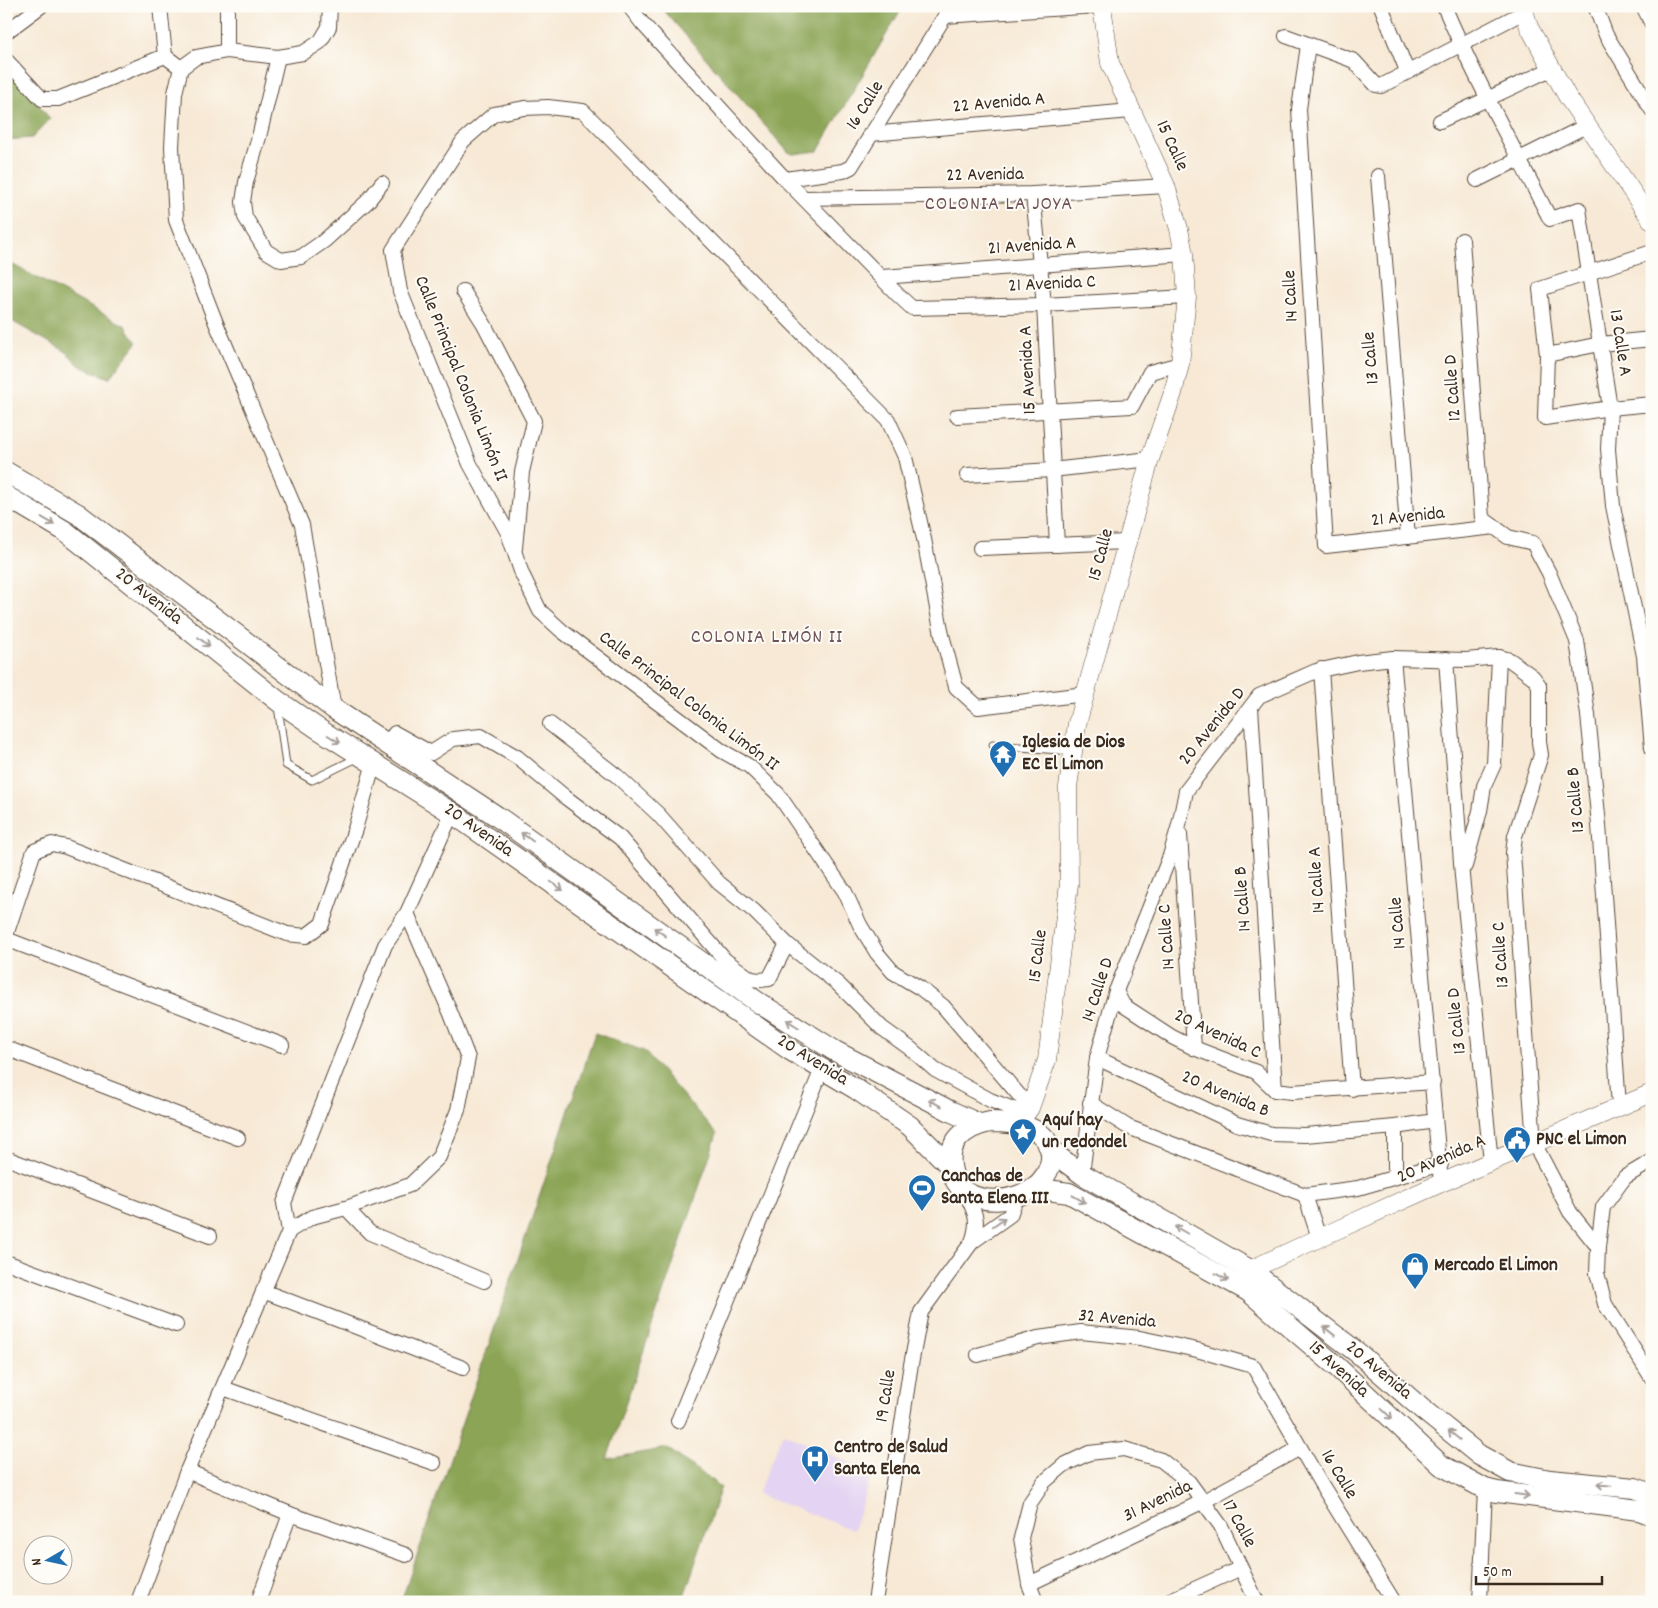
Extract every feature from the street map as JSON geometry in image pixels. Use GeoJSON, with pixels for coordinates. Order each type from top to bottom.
{"type":"FeatureCollection","features":[{"type":"Feature","properties":{"kind":"main road","name":"20 Avenida"},"geometry":{"type":"LineString","coordinates":[[6,472],[78,514],[334,709],[498,817],[756,1001],[835,1051],[950,1111],[979,1124]]}},
{"type":"Feature","properties":{"kind":"main road","name":"20 Avenida"},"geometry":{"type":"LineString","coordinates":[[6,496],[65,531],[278,701],[317,728],[452,813],[790,1050],[856,1089],[910,1126],[950,1166]]}},
{"type":"Feature","properties":{"kind":"main road"},"geometry":{"type":"LineString","coordinates":[[1025,1115],[1048,1145],[1052,1162],[1046,1176],[1025,1192],[1004,1200],[986,1200],[965,1192],[955,1180],[950,1166],[949,1154],[958,1137],[979,1124],[1025,1115]]}},
{"type":"Feature","properties":{"kind":"main road","name":"20 Avenida"},"geometry":{"type":"LineString","coordinates":[[1048,1145],[1060,1158],[1082,1174],[1250,1270],[1358,1353],[1422,1409],[1479,1455],[1510,1472],[1550,1480],[1634,1488],[1652,1494]]}},
{"type":"Feature","properties":{"kind":"main road","name":"15 Avenida"},"geometry":{"type":"LineString","coordinates":[[1025,1192],[1069,1193],[1248,1291],[1336,1366],[1441,1465],[1485,1488],[1497,1492],[1639,1510],[1652,1515]]}},
{"type":"Feature","properties":{"kind":"street"},"geometry":{"type":"LineString","coordinates":[[6,32],[41,6]]}},
{"type":"Feature","properties":{"kind":"street"},"geometry":{"type":"LineString","coordinates":[[160,6],[165,56],[181,68]]}},
{"type":"Feature","properties":{"kind":"street"},"geometry":{"type":"LineString","coordinates":[[227,6],[227,52]]}},
{"type":"Feature","properties":{"kind":"street"},"geometry":{"type":"LineString","coordinates":[[330,6],[330,27],[320,42],[304,53],[278,57],[227,52],[196,57],[181,68],[175,93],[172,147],[176,220],[216,323],[302,525],[334,709]]}},
{"type":"Feature","properties":{"kind":"street"},"geometry":{"type":"LineString","coordinates":[[629,6],[642,24],[785,178],[882,277]]}},
{"type":"Feature","properties":{"kind":"street"},"geometry":{"type":"LineString","coordinates":[[946,11],[1096,6]]}},
{"type":"Feature","properties":{"kind":"street","name":"15 Calle"},"geometry":{"type":"LineString","coordinates":[[1025,1115],[1047,1060],[1062,948],[1069,884],[1068,787],[1077,724],[1150,459],[1173,393],[1180,364],[1187,297],[1184,254],[1179,229],[1166,186],[1110,63],[1102,6]]}},
{"type":"Feature","properties":{"kind":"street"},"geometry":{"type":"LineString","coordinates":[[1381,6],[1407,71]]}},
{"type":"Feature","properties":{"kind":"street","name":"13 Calle A"},"geometry":{"type":"LineString","coordinates":[[1444,6],[1460,45],[1550,219],[1578,209],[1610,408],[1608,449],[1613,506],[1644,656],[1652,748]]}},
{"type":"Feature","properties":{"kind":"street"},"geometry":{"type":"LineString","coordinates":[[1595,6],[1606,35],[1652,110]]}},
{"type":"Feature","properties":{"kind":"street"},"geometry":{"type":"LineString","coordinates":[[1643,6],[1652,24]]}},
{"type":"Feature","properties":{"kind":"street"},"geometry":{"type":"LineString","coordinates":[[1286,36],[1354,61],[1378,86],[1460,45],[1524,9],[1529,27],[1551,69],[1586,126],[1652,221]]}},
{"type":"Feature","properties":{"kind":"street","name":"16 Calle"},"geometry":{"type":"LineString","coordinates":[[785,178],[848,170],[946,11]]}},
{"type":"Feature","properties":{"kind":"street","name":"14 Calle"},"geometry":{"type":"LineString","coordinates":[[1308,45],[1300,109],[1326,546]]}},
{"type":"Feature","properties":{"kind":"street"},"geometry":{"type":"LineString","coordinates":[[6,60],[42,99],[49,100],[58,99],[165,56]]}},
{"type":"Feature","properties":{"kind":"street"},"geometry":{"type":"LineString","coordinates":[[278,57],[246,182],[243,202],[245,217],[266,251],[281,260],[301,257],[324,241],[348,220],[382,183]]}},
{"type":"Feature","properties":{"kind":"street"},"geometry":{"type":"LineString","coordinates":[[1440,121],[1551,69]]}},
{"type":"Feature","properties":{"kind":"street","name":"Calle Principal Colonia Limón II"},"geometry":{"type":"LineString","coordinates":[[1025,1115],[943,1006],[920,988],[893,972],[877,953],[860,925],[845,892],[778,794],[749,766],[722,751],[562,631],[540,611],[522,574],[508,533],[470,464],[415,330],[400,291],[393,250],[463,141],[494,114],[524,108],[548,107],[583,111],[888,420],[904,457],[924,539],[942,635],[956,687],[978,707],[1085,694]]}},
{"type":"Feature","properties":{"kind":"street","name":"22 Avenida A"},"geometry":{"type":"LineString","coordinates":[[870,134],[1131,111]]}},
{"type":"Feature","properties":{"kind":"street"},"geometry":{"type":"LineString","coordinates":[[1477,180],[1586,126]]}},
{"type":"Feature","properties":{"kind":"street","name":"13 Calle"},"geometry":{"type":"LineString","coordinates":[[1378,176],[1408,537]]}},
{"type":"Feature","properties":{"kind":"street","name":"22 Avenida"},"geometry":{"type":"LineString","coordinates":[[805,198],[1033,194],[1166,186]]}},
{"type":"Feature","properties":{"kind":"street","name":"15 Avenida A"},"geometry":{"type":"LineString","coordinates":[[1033,194],[1042,266],[1057,545]]}},
{"type":"Feature","properties":{"kind":"street","name":"12 Calle D"},"geometry":{"type":"LineString","coordinates":[[1462,240],[1482,518],[1495,527]]}},
{"type":"Feature","properties":{"kind":"street"},"geometry":{"type":"LineString","coordinates":[[1652,252],[1540,290],[1546,355],[1546,418],[1610,408],[1652,404]]}},
{"type":"Feature","properties":{"kind":"street","name":"21 Avenida A"},"geometry":{"type":"LineString","coordinates":[[882,277],[1184,254]]}},
{"type":"Feature","properties":{"kind":"street","name":"21 Avenida C"},"geometry":{"type":"LineString","coordinates":[[882,277],[907,304],[918,309],[1044,306],[1187,297]]}},
{"type":"Feature","properties":{"kind":"street"},"geometry":{"type":"LineString","coordinates":[[463,291],[484,324],[534,421],[522,472],[514,552]]}},
{"type":"Feature","properties":{"kind":"street"},"geometry":{"type":"LineString","coordinates":[[1546,355],[1600,344],[1652,338]]}},
{"type":"Feature","properties":{"kind":"street"},"geometry":{"type":"LineString","coordinates":[[956,416],[1132,406],[1150,372],[1180,364]]}},
{"type":"Feature","properties":{"kind":"street"},"geometry":{"type":"LineString","coordinates":[[967,475],[1052,470],[1150,459]]}},
{"type":"Feature","properties":{"kind":"street","name":"21 Avenida"},"geometry":{"type":"LineString","coordinates":[[1326,546],[1495,527]]}},
{"type":"Feature","properties":{"kind":"street","name":"13 Calle B"},"geometry":{"type":"LineString","coordinates":[[1495,527],[1508,537],[1533,543],[1549,573],[1577,641],[1588,715],[1599,825],[1619,1106]]}},
{"type":"Feature","properties":{"kind":"street"},"geometry":{"type":"LineString","coordinates":[[980,548],[1127,542]]}},
{"type":"Feature","properties":{"kind":"street","name":"14 Calle"},"geometry":{"type":"LineString","coordinates":[[1393,658],[1442,1183]]}},
{"type":"Feature","properties":{"kind":"street","name":"20 Avenida D"},"geometry":{"type":"LineString","coordinates":[[1179,824],[1186,791],[1259,696],[1316,670],[1358,662],[1393,658],[1466,660],[1504,658]]}},
{"type":"Feature","properties":{"kind":"street","name":"13 Calle D"},"geometry":{"type":"LineString","coordinates":[[1462,876],[1480,811],[1484,786],[1494,764],[1504,658]]}},
{"type":"Feature","properties":{"kind":"street","name":"13 Calle C"},"geometry":{"type":"LineString","coordinates":[[1504,658],[1533,677],[1539,685],[1539,742],[1541,754],[1515,836],[1513,854],[1534,1143],[1570,1212],[1598,1247]]}},
{"type":"Feature","properties":{"kind":"street","name":"13 Calle D"},"geometry":{"type":"LineString","coordinates":[[1446,659],[1462,876],[1491,1162]]}},
{"type":"Feature","properties":{"kind":"street","name":"14 Calle A"},"geometry":{"type":"LineString","coordinates":[[1322,669],[1352,1089]]}},
{"type":"Feature","properties":{"kind":"street","name":"14 Calle B"},"geometry":{"type":"LineString","coordinates":[[1251,706],[1275,1090]]}},
{"type":"Feature","properties":{"kind":"street"},"geometry":{"type":"LineString","coordinates":[[550,724],[624,783],[658,814],[719,883],[787,944],[838,984],[882,1028],[911,1049],[935,1070],[990,1100],[1025,1115]]}},
{"type":"Feature","properties":{"kind":"street"},"geometry":{"type":"LineString","coordinates":[[387,743],[395,734],[431,753],[453,740],[481,736],[517,757],[565,797],[620,838],[726,960],[751,979],[769,979],[787,944]]}},
{"type":"Feature","properties":{"kind":"street"},"geometry":{"type":"LineString","coordinates":[[6,935],[34,851],[52,844],[66,847],[287,934],[306,936],[322,924],[355,829],[368,759]]}},
{"type":"Feature","properties":{"kind":"street"},"geometry":{"type":"LineString","coordinates":[[138,1602],[187,1471],[289,1231],[284,1202],[385,945],[407,913],[452,813]]}},
{"type":"Feature","properties":{"kind":"street","name":"14 Calle D"},"geometry":{"type":"LineString","coordinates":[[1082,1174],[1097,1058],[1116,991],[1170,856],[1179,824]]}},
{"type":"Feature","properties":{"kind":"street","name":"14 Calle C"},"geometry":{"type":"LineString","coordinates":[[1179,824],[1194,1048]]}},
{"type":"Feature","properties":{"kind":"street"},"geometry":{"type":"LineString","coordinates":[[289,1231],[312,1217],[346,1208],[410,1185],[439,1158],[458,1110],[468,1058],[452,1014],[407,913]]}},
{"type":"Feature","properties":{"kind":"street"},"geometry":{"type":"LineString","coordinates":[[6,939],[282,1045]]}},
{"type":"Feature","properties":{"kind":"street","name":"20 Avenida C"},"geometry":{"type":"LineString","coordinates":[[1116,991],[1123,1005],[1172,1037],[1194,1048],[1256,1072],[1275,1090]]}},
{"type":"Feature","properties":{"kind":"street"},"geometry":{"type":"LineString","coordinates":[[6,1048],[238,1138]]}},
{"type":"Feature","properties":{"kind":"street","name":"20 Avenida B"},"geometry":{"type":"LineString","coordinates":[[1097,1058],[1237,1124],[1271,1134],[1305,1135],[1395,1127],[1435,1121]]}},
{"type":"Feature","properties":{"kind":"street"},"geometry":{"type":"LineString","coordinates":[[678,1421],[822,1069]]}},
{"type":"Feature","properties":{"kind":"street"},"geometry":{"type":"LineString","coordinates":[[1275,1090],[1292,1092],[1352,1089],[1433,1082]]}},
{"type":"Feature","properties":{"kind":"street","name":"20 Avenida A"},"geometry":{"type":"LineString","coordinates":[[1250,1270],[1442,1183],[1652,1093]]}},
{"type":"Feature","properties":{"kind":"street","name":"20 Avenida A"},"geometry":{"type":"LineString","coordinates":[[1090,1103],[1128,1127],[1305,1196],[1358,1188],[1441,1164]]}},
{"type":"Feature","properties":{"kind":"street"},"geometry":{"type":"LineString","coordinates":[[1395,1127],[1395,1177]]}},
{"type":"Feature","properties":{"kind":"street"},"geometry":{"type":"LineString","coordinates":[[6,1158],[210,1236]]}},
{"type":"Feature","properties":{"kind":"street"},"geometry":{"type":"LineString","coordinates":[[1652,1161],[1625,1177],[1603,1208],[1597,1273],[1604,1304],[1652,1378]]}},
{"type":"Feature","properties":{"kind":"street","name":"19 Calle"},"geometry":{"type":"LineString","coordinates":[[875,1602],[910,1370],[921,1312],[972,1242],[977,1228],[975,1212],[965,1192]]}},
{"type":"Feature","properties":{"kind":"street","name":"19 Calle"},"geometry":{"type":"LineString","coordinates":[[972,1242],[1010,1215],[1025,1192]]}},
{"type":"Feature","properties":{"kind":"street"},"geometry":{"type":"LineString","coordinates":[[1305,1196],[1319,1238]]}},
{"type":"Feature","properties":{"kind":"street"},"geometry":{"type":"LineString","coordinates":[[346,1208],[370,1233],[484,1280]]}},
{"type":"Feature","properties":{"kind":"street"},"geometry":{"type":"LineString","coordinates":[[6,1262],[176,1325]]}},
{"type":"Feature","properties":{"kind":"street"},"geometry":{"type":"LineString","coordinates":[[263,1291],[463,1368]]}},
{"type":"Feature","properties":{"kind":"street","name":"32 Avenida"},"geometry":{"type":"LineString","coordinates":[[978,1355],[1038,1338],[1080,1332],[1140,1338],[1197,1350],[1253,1366]]}},
{"type":"Feature","properties":{"kind":"street","name":"16 Calle"},"geometry":{"type":"LineString","coordinates":[[1253,1366],[1300,1448],[1394,1602]]}},
{"type":"Feature","properties":{"kind":"street"},"geometry":{"type":"LineString","coordinates":[[223,1388],[434,1463]]}},
{"type":"Feature","properties":{"kind":"street","name":"31 Avenida"},"geometry":{"type":"LineString","coordinates":[[1029,1584],[1204,1501],[1300,1448]]}},
{"type":"Feature","properties":{"kind":"street","name":"17 Calle"},"geometry":{"type":"LineString","coordinates":[[1036,1602],[1029,1584],[1021,1538],[1030,1503],[1044,1482],[1064,1464],[1089,1453],[1124,1449],[1161,1460],[1189,1482],[1220,1526],[1257,1602]]}},
{"type":"Feature","properties":{"kind":"street"},"geometry":{"type":"LineString","coordinates":[[187,1471],[290,1514],[406,1555]]}},
{"type":"Feature","properties":{"kind":"street"},"geometry":{"type":"LineString","coordinates":[[1480,1602],[1485,1488]]}},
{"type":"Feature","properties":{"kind":"street"},"geometry":{"type":"LineString","coordinates":[[258,1602],[290,1514]]}},
{"type":"Feature","properties":{"kind":"street"},"geometry":{"type":"LineString","coordinates":[[1166,1602],[1240,1568]]}},
{"type":"Feature","properties":{"kind":"lane"},"geometry":{"type":"LineString","coordinates":[[278,701],[286,765],[312,780],[368,759]]}},
{"type":"Feature","properties":{"kind":"lane"},"geometry":{"type":"LineString","coordinates":[[993,745],[1073,751]]}},
{"type":"Feature","properties":{"kind":"shaded area","name":"Centro de Salud Santa Elena"},"geometry":{"type":"Polygon","coordinates":[[[783,1433],[872,1473],[853,1530],[757,1494],[783,1433]]]}},
{"type":"Feature","properties":{"kind":"green space"},"geometry":{"type":"Polygon","coordinates":[[[660,6],[903,6],[818,151],[793,154],[788,152],[660,6]]]}},
{"type":"Feature","properties":{"kind":"green space"},"geometry":{"type":"Polygon","coordinates":[[[6,68],[17,77],[50,119],[32,138],[6,140],[6,68]]]}},
{"type":"Feature","properties":{"kind":"green space"},"geometry":{"type":"Polygon","coordinates":[[[6,261],[126,326],[137,343],[109,378],[80,366],[65,351],[6,318],[6,261]]]}},
{"type":"Feature","properties":{"kind":"green space"},"geometry":{"type":"Polygon","coordinates":[[[595,1033],[644,1051],[717,1134],[607,1459],[667,1448],[721,1487],[682,1602],[401,1602],[595,1033]]]}},
{"type":"Feature","properties":{"kind":"place","name":"Iglesia de Dios EC El Limon"},"geometry":{"type":"Point","coordinates":[1003,778]}},
{"type":"Feature","properties":{"kind":"place","name":"Aquí hay un redondel"},"geometry":{"type":"Point","coordinates":[1023,1156]}},
{"type":"Feature","properties":{"kind":"place","name":"PNC el Limon"},"geometry":{"type":"Point","coordinates":[1517,1164]}},
{"type":"Feature","properties":{"kind":"place","name":"Canchas de Santa Elena III"},"geometry":{"type":"Point","coordinates":[922,1212]}},
{"type":"Feature","properties":{"kind":"place","name":"Mercado El Limon"},"geometry":{"type":"Point","coordinates":[1415,1290]}},
{"type":"Feature","properties":{"kind":"place","name":"Centro de Salud Santa Elena"},"geometry":{"type":"Point","coordinates":[815,1483]}},
{"type":"Feature","properties":{"kind":"district","name":"COLONIA LA JOYA"},"geometry":{"type":"Point","coordinates":[999,205]}},
{"type":"Feature","properties":{"kind":"district","name":"COLONIA LIMÓN II"},"geometry":{"type":"Point","coordinates":[767,638]}}]}
